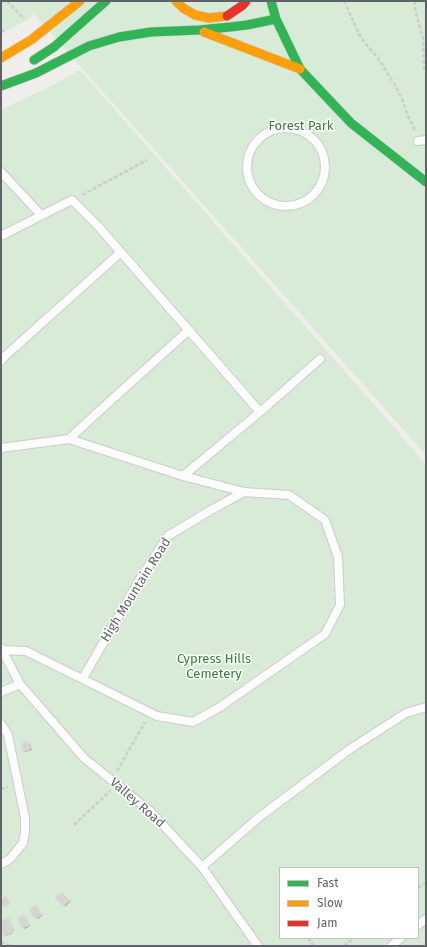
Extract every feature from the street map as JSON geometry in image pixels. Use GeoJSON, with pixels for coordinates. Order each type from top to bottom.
{"type":"FeatureCollection","features":[{"type":"Feature","properties":{"kind":"main road"},"geometry":{"type":"LineString","coordinates":[[1,58],[31,40],[80,1]]}},
{"type":"Feature","properties":{"kind":"main road"},"geometry":{"type":"LineString","coordinates":[[1,81],[54,47],[106,1]]}},
{"type":"Feature","properties":{"kind":"main road"},"geometry":{"type":"LineString","coordinates":[[176,1],[189,12],[202,17],[209,18],[228,16],[247,12]]}},
{"type":"Feature","properties":{"kind":"main road"},"geometry":{"type":"LineString","coordinates":[[228,16],[246,1]]}},
{"type":"Feature","properties":{"kind":"main road"},"geometry":{"type":"LineString","coordinates":[[270,5],[300,70],[351,124],[426,182]]}},
{"type":"Feature","properties":{"kind":"main road"},"geometry":{"type":"LineString","coordinates":[[1,86],[36,72],[89,46],[134,34],[247,25],[276,18]]}},
{"type":"Feature","properties":{"kind":"main road"},"geometry":{"type":"LineString","coordinates":[[199,30],[300,70]]}},
{"type":"Feature","properties":{"kind":"lane"},"geometry":{"type":"LineString","coordinates":[[280,128],[292,128],[304,131],[314,139],[322,149],[325,160],[325,173],[318,190],[304,202],[292,206],[280,206],[268,202],[258,195],[251,185],[247,173],[247,161],[251,149],[258,139],[268,132],[280,128]]}},
{"type":"Feature","properties":{"kind":"lane"},"geometry":{"type":"LineString","coordinates":[[1,172],[41,215]]}},
{"type":"Feature","properties":{"kind":"lane"},"geometry":{"type":"LineString","coordinates":[[1,236],[72,200],[98,226],[260,412]]}},
{"type":"Feature","properties":{"kind":"lane"},"geometry":{"type":"LineString","coordinates":[[1,361],[121,252]]}},
{"type":"Feature","properties":{"kind":"lane"},"geometry":{"type":"LineString","coordinates":[[69,439],[189,330]]}},
{"type":"Feature","properties":{"kind":"lane"},"geometry":{"type":"LineString","coordinates":[[183,476],[260,412],[320,359]]}},
{"type":"Feature","properties":{"kind":"lane"},"geometry":{"type":"LineString","coordinates":[[1,448],[69,439],[183,476],[244,492],[289,495],[325,520],[338,556],[340,605],[325,634],[220,707],[193,722],[157,716],[26,651],[1,650]]}},
{"type":"Feature","properties":{"kind":"lane","name":"High Mountain Road"},"geometry":{"type":"LineString","coordinates":[[83,678],[140,579],[168,536],[210,510],[244,492]]}},
{"type":"Feature","properties":{"kind":"lane","name":"Valley Road"},"geometry":{"type":"LineString","coordinates":[[1,650],[20,684],[84,758],[150,811],[202,867],[258,946]]}},
{"type":"Feature","properties":{"kind":"lane"},"geometry":{"type":"LineString","coordinates":[[1,692],[20,684]]}},
{"type":"Feature","properties":{"kind":"lane"},"geometry":{"type":"LineString","coordinates":[[202,867],[258,818],[350,749],[406,713],[426,707]]}},
{"type":"Feature","properties":{"kind":"lane"},"geometry":{"type":"LineString","coordinates":[[1,724],[8,735],[25,818],[25,832],[23,843],[10,859],[1,864]]}},
{"type":"Feature","properties":{"kind":"lane"},"geometry":{"type":"LineString","coordinates":[[391,946],[400,939]]}},
{"type":"Feature","properties":{"kind":"path"},"geometry":{"type":"LineString","coordinates":[[7,1],[24,19]]}},
{"type":"Feature","properties":{"kind":"path"},"geometry":{"type":"LineString","coordinates":[[344,1],[359,34],[378,58],[395,85],[408,116],[422,140]]}},
{"type":"Feature","properties":{"kind":"path"},"geometry":{"type":"LineString","coordinates":[[415,1],[415,10],[423,38],[424,68],[426,72]]}},
{"type":"Feature","properties":{"kind":"path"},"geometry":{"type":"LineString","coordinates":[[1,29],[4,32]]}},
{"type":"Feature","properties":{"kind":"path"},"geometry":{"type":"LineString","coordinates":[[72,200],[147,160]]}},
{"type":"Feature","properties":{"kind":"path"},"geometry":{"type":"LineString","coordinates":[[74,825],[115,782],[150,713]]}},
{"type":"Feature","properties":{"kind":"path"},"geometry":{"type":"LineString","coordinates":[[344,946],[353,939]]}},
{"type":"Feature","properties":{"kind":"path"},"geometry":{"type":"LineString","coordinates":[[1,942],[11,946]]}},
{"type":"Feature","properties":{"kind":"green space","name":"Forest Park"},"geometry":{"type":"Polygon","coordinates":[[[1,1],[426,1],[426,455],[33,13],[29,19],[1,34],[1,1]]]}},
{"type":"Feature","properties":{"kind":"green space","name":"Cypress Hills Cemetery"},"geometry":{"type":"Polygon","coordinates":[[[80,70],[426,464],[426,946],[1,946],[1,110],[80,70]]]}},
{"type":"Feature","properties":{"kind":"building"},"geometry":{"type":"Polygon","coordinates":[[[26,741],[28,742],[30,749],[23,751],[21,744],[26,741]]]}},
{"type":"Feature","properties":{"kind":"building"},"geometry":{"type":"Polygon","coordinates":[[[62,892],[70,900],[63,906],[55,898],[62,892]]]}},
{"type":"Feature","properties":{"kind":"building"},"geometry":{"type":"Polygon","coordinates":[[[6,896],[10,904],[3,907],[1,904],[1,899],[6,896]]]}},
{"type":"Feature","properties":{"kind":"building"},"geometry":{"type":"Polygon","coordinates":[[[36,905],[42,914],[35,919],[29,910],[36,905]]]}},
{"type":"Feature","properties":{"kind":"building"},"geometry":{"type":"Polygon","coordinates":[[[24,915],[29,925],[22,928],[17,918],[24,915]]]}},
{"type":"Feature","properties":{"kind":"building"},"geometry":{"type":"Polygon","coordinates":[[[9,918],[13,929],[11,930],[12,932],[3,936],[1,921],[9,918]]]}},
{"type":"Feature","properties":{"kind":"traffic: fast"},"geometry":{"type":"LineString","coordinates":[[34,60],[54,47],[106,1]]}},
{"type":"Feature","properties":{"kind":"traffic: fast"},"geometry":{"type":"LineString","coordinates":[[271,1],[276,19],[300,69],[351,123],[426,182]]}},
{"type":"Feature","properties":{"kind":"traffic: fast"},"geometry":{"type":"LineString","coordinates":[[1,86],[36,73],[89,46],[119,37],[151,32],[230,27],[276,19]]}},
{"type":"Feature","properties":{"kind":"traffic: slow"},"geometry":{"type":"LineString","coordinates":[[1,58],[31,40],[80,1]]}},
{"type":"Feature","properties":{"kind":"traffic: slow"},"geometry":{"type":"LineString","coordinates":[[176,1],[183,8],[195,15],[209,18],[226,16]]}},
{"type":"Feature","properties":{"kind":"traffic: slow"},"geometry":{"type":"LineString","coordinates":[[204,32],[300,69]]}},
{"type":"Feature","properties":{"kind":"traffic: jam"},"geometry":{"type":"LineString","coordinates":[[227,16],[243,5],[246,1]]}}]}
